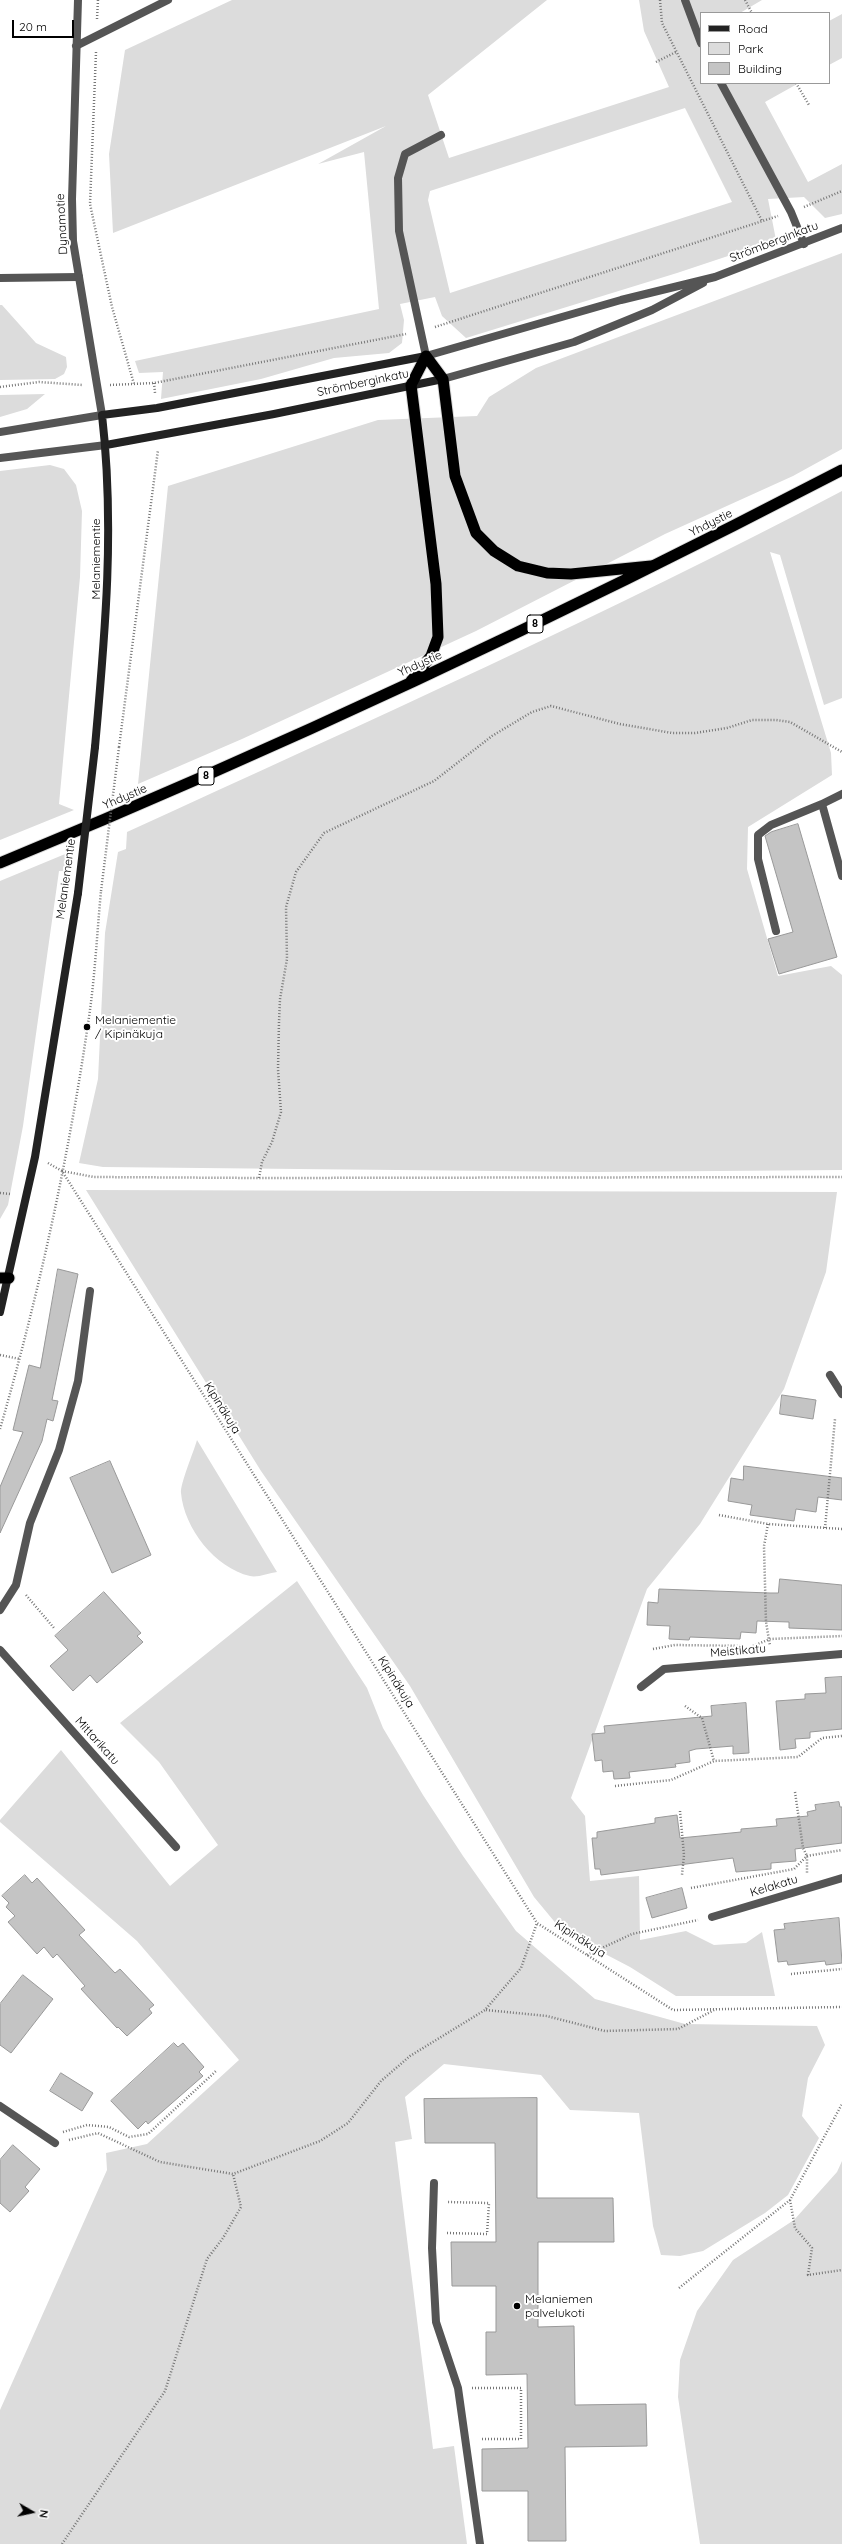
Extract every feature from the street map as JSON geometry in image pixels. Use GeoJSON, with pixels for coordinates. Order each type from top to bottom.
{"type":"FeatureCollection","features":[{"type":"Feature","properties":{"kind":"highway"},"geometry":{"type":"LineString","coordinates":[[410,683],[431,656],[438,637],[436,584],[411,385],[426,356],[442,379],[455,476],[476,533],[494,551],[518,566],[547,573],[571,574],[659,565]]}},
{"type":"Feature","properties":{"kind":"highway","name":"Yhdystie"},"geometry":{"type":"LineString","coordinates":[[0,863],[141,805],[410,683],[659,565],[842,470]]}},
{"type":"Feature","properties":{"kind":"main road","name":"Strömberginkatu"},"geometry":{"type":"LineString","coordinates":[[102,415],[156,408],[426,356]]}},
{"type":"Feature","properties":{"kind":"main road","name":"Strömberginkatu"},"geometry":{"type":"LineString","coordinates":[[106,445],[160,436],[442,379]]}},
{"type":"Feature","properties":{"kind":"main road","name":"Dynamotie"},"geometry":{"type":"LineString","coordinates":[[102,415],[106,445]]}},
{"type":"Feature","properties":{"kind":"main road","name":"Melaniementie"},"geometry":{"type":"LineString","coordinates":[[0,1312],[4,1278],[35,1157],[78,893],[95,747],[108,609],[110,542],[106,445]]}},
{"type":"Feature","properties":{"kind":"street","name":"Dynamotie"},"geometry":{"type":"LineString","coordinates":[[78,0],[72,199],[73,241],[102,415]]}},
{"type":"Feature","properties":{"kind":"street"},"geometry":{"type":"LineString","coordinates":[[76,46],[168,0]]}},
{"type":"Feature","properties":{"kind":"street"},"geometry":{"type":"LineString","coordinates":[[685,0],[700,40]]}},
{"type":"Feature","properties":{"kind":"street"},"geometry":{"type":"LineString","coordinates":[[722,84],[791,212],[804,244]]}},
{"type":"Feature","properties":{"kind":"street"},"geometry":{"type":"LineString","coordinates":[[426,356],[400,231],[398,178],[405,154],[441,135]]}},
{"type":"Feature","properties":{"kind":"street","name":"Strömberginkatu"},"geometry":{"type":"LineString","coordinates":[[426,356],[620,300],[714,277],[804,244],[842,228]]}},
{"type":"Feature","properties":{"kind":"street"},"geometry":{"type":"LineString","coordinates":[[0,278],[79,277]]}},
{"type":"Feature","properties":{"kind":"street","name":"Strömberginkatu"},"geometry":{"type":"LineString","coordinates":[[442,379],[574,342],[652,310],[714,277]]}},
{"type":"Feature","properties":{"kind":"street","name":"Strömberginkatu"},"geometry":{"type":"LineString","coordinates":[[0,432],[102,415]]}},
{"type":"Feature","properties":{"kind":"street","name":"Strömberginkatu"},"geometry":{"type":"LineString","coordinates":[[0,458],[106,445]]}},
{"type":"Feature","properties":{"kind":"street"},"geometry":{"type":"LineString","coordinates":[[776,930],[758,860],[758,835],[771,825],[842,794]]}},
{"type":"Feature","properties":{"kind":"street"},"geometry":{"type":"LineString","coordinates":[[822,804],[842,876]]}},
{"type":"Feature","properties":{"kind":"street"},"geometry":{"type":"LineString","coordinates":[[0,1610],[16,1584],[30,1522],[59,1450],[78,1381],[90,1291]]}},
{"type":"Feature","properties":{"kind":"street"},"geometry":{"type":"LineString","coordinates":[[830,1375],[842,1394]]}},
{"type":"Feature","properties":{"kind":"street","name":"Mittarikatu"},"geometry":{"type":"LineString","coordinates":[[0,1650],[176,1847]]}},
{"type":"Feature","properties":{"kind":"street","name":"Meistikatu"},"geometry":{"type":"LineString","coordinates":[[641,1686],[664,1669],[842,1654]]}},
{"type":"Feature","properties":{"kind":"street","name":"Kelakatu"},"geometry":{"type":"LineString","coordinates":[[712,1917],[842,1878]]}},
{"type":"Feature","properties":{"kind":"street"},"geometry":{"type":"LineString","coordinates":[[0,2106],[55,2143]]}},
{"type":"Feature","properties":{"kind":"street"},"geometry":{"type":"LineString","coordinates":[[434,2183],[432,2232],[436,2322],[458,2388],[480,2544]]}},
{"type":"Feature","properties":{"kind":"path"},"geometry":{"type":"LineString","coordinates":[[98,0],[90,204],[112,307],[134,384]]}},
{"type":"Feature","properties":{"kind":"path"},"geometry":{"type":"LineString","coordinates":[[660,0],[662,23],[762,221]]}},
{"type":"Feature","properties":{"kind":"path"},"geometry":{"type":"LineString","coordinates":[[745,0],[751,12]]}},
{"type":"Feature","properties":{"kind":"path"},"geometry":{"type":"LineString","coordinates":[[656,62],[676,52]]}},
{"type":"Feature","properties":{"kind":"path"},"geometry":{"type":"LineString","coordinates":[[797,84],[809,105]]}},
{"type":"Feature","properties":{"kind":"path"},"geometry":{"type":"LineString","coordinates":[[154,383],[156,408]]}},
{"type":"Feature","properties":{"kind":"path"},"geometry":{"type":"LineString","coordinates":[[0,1428],[20,1359],[62,1171],[89,1017],[101,891],[160,436]]}},
{"type":"Feature","properties":{"kind":"path"},"geometry":{"type":"LineString","coordinates":[[259,1178],[262,1162],[272,1142],[281,1112],[279,1022],[280,999],[287,958],[286,907],[296,872],[324,833],[434,781],[492,736],[532,712],[551,706],[620,724],[672,733],[708,731],[752,720],[790,722],[842,752]]}},
{"type":"Feature","properties":{"kind":"path"},"geometry":{"type":"LineString","coordinates":[[62,1171],[94,1177],[842,1177]]}},
{"type":"Feature","properties":{"kind":"path","name":"Kipinäkuja"},"geometry":{"type":"LineString","coordinates":[[62,1171],[537,1923],[673,2010],[842,2007]]}},
{"type":"Feature","properties":{"kind":"path"},"geometry":{"type":"LineString","coordinates":[[0,1354],[20,1359]]}},
{"type":"Feature","properties":{"kind":"path"},"geometry":{"type":"LineString","coordinates":[[825,1528],[835,1419]]}},
{"type":"Feature","properties":{"kind":"path"},"geometry":{"type":"LineString","coordinates":[[719,1515],[768,1524],[842,1528]]}},
{"type":"Feature","properties":{"kind":"path"},"geometry":{"type":"LineString","coordinates":[[768,1524],[764,1546],[766,1622],[770,1639],[769,1660]]}},
{"type":"Feature","properties":{"kind":"path"},"geometry":{"type":"LineString","coordinates":[[16,1584],[54,1628]]}},
{"type":"Feature","properties":{"kind":"path"},"geometry":{"type":"LineString","coordinates":[[653,1648],[674,1645],[752,1646],[770,1639],[842,1636]]}},
{"type":"Feature","properties":{"kind":"path"},"geometry":{"type":"LineString","coordinates":[[685,1706],[702,1718],[714,1761]]}},
{"type":"Feature","properties":{"kind":"path"},"geometry":{"type":"LineString","coordinates":[[615,1786],[671,1780],[714,1761],[798,1758],[822,1738],[842,1736]]}},
{"type":"Feature","properties":{"kind":"path"},"geometry":{"type":"LineString","coordinates":[[795,1792],[803,1848],[807,1856],[808,1888]]}},
{"type":"Feature","properties":{"kind":"path"},"geometry":{"type":"LineString","coordinates":[[680,1811],[684,1855],[682,1875]]}},
{"type":"Feature","properties":{"kind":"path"},"geometry":{"type":"LineString","coordinates":[[691,1888],[794,1869],[807,1856],[842,1850]]}},
{"type":"Feature","properties":{"kind":"path"},"geometry":{"type":"LineString","coordinates":[[588,1955],[632,1934],[712,1917]]}},
{"type":"Feature","properties":{"kind":"path"},"geometry":{"type":"LineString","coordinates":[[55,2143],[98,2133],[160,2162],[233,2174],[320,2142],[348,2123],[381,2081],[410,2056],[486,2010],[521,1968],[537,1923]]}},
{"type":"Feature","properties":{"kind":"path"},"geometry":{"type":"LineString","coordinates":[[791,1974],[842,1969]]}},
{"type":"Feature","properties":{"kind":"path"},"geometry":{"type":"LineString","coordinates":[[486,2010],[547,2016],[605,2031],[678,2029],[716,2009]]}},
{"type":"Feature","properties":{"kind":"path"},"geometry":{"type":"LineString","coordinates":[[45,2137],[87,2125],[109,2127],[129,2137],[148,2134],[216,2071]]}},
{"type":"Feature","properties":{"kind":"path"},"geometry":{"type":"LineString","coordinates":[[679,2288],[790,2200],[842,2104]]}},
{"type":"Feature","properties":{"kind":"path"},"geometry":{"type":"LineString","coordinates":[[62,2544],[165,2391],[207,2259],[224,2238],[241,2207],[233,2174]]}},
{"type":"Feature","properties":{"kind":"path"},"geometry":{"type":"LineString","coordinates":[[790,2200],[795,2228],[812,2248],[808,2275],[842,2270]]}},
{"type":"Feature","properties":{"kind":"path"},"geometry":{"type":"LineString","coordinates":[[432,2232],[487,2234],[489,2203],[433,2201]]}},
{"type":"Feature","properties":{"kind":"path"},"geometry":{"type":"LineString","coordinates":[[458,2388],[521,2388],[521,2439],[465,2439]]}},
{"type":"Feature","properties":{"kind":"green space"},"geometry":{"type":"Polygon","coordinates":[[[232,0],[547,0],[428,95],[449,158],[669,87],[644,31],[639,0],[762,0],[742,12],[700,12],[700,84],[797,84],[765,102],[808,182],[842,164],[842,214],[825,218],[804,197],[768,199],[776,240],[677,273],[466,338],[442,316],[435,297],[400,304],[404,320],[402,343],[389,353],[334,358],[261,379],[161,399],[163,372],[139,373],[135,361],[379,309],[364,152],[318,164],[386,126],[113,233],[109,154],[125,50],[232,0]],[[685,108],[430,191],[428,200],[450,293],[732,202],[685,108]]]}},
{"type":"Feature","properties":{"kind":"green space"},"geometry":{"type":"Polygon","coordinates":[[[842,14],[842,58],[830,64],[830,20],[842,14]]]}},
{"type":"Feature","properties":{"kind":"green space"},"geometry":{"type":"Polygon","coordinates":[[[842,253],[842,449],[793,476],[665,534],[476,631],[242,739],[138,784],[168,486],[378,420],[477,416],[489,397],[536,368],[842,253]]]}},
{"type":"Feature","properties":{"kind":"green space"},"geometry":{"type":"Polygon","coordinates":[[[0,305],[2,305],[36,343],[66,357],[67,367],[64,374],[55,379],[0,380],[0,305]]]}},
{"type":"Feature","properties":{"kind":"green space"},"geometry":{"type":"Polygon","coordinates":[[[45,394],[27,409],[0,417],[0,395],[45,394]]]}},
{"type":"Feature","properties":{"kind":"green space"},"geometry":{"type":"Polygon","coordinates":[[[50,465],[64,469],[76,485],[82,511],[80,577],[59,804],[74,810],[0,840],[0,471],[50,465]]]}},
{"type":"Feature","properties":{"kind":"green space"},"geometry":{"type":"Polygon","coordinates":[[[842,491],[842,698],[824,705],[780,555],[770,552],[831,753],[832,775],[748,827],[747,869],[778,976],[831,966],[842,975],[842,1170],[593,1172],[103,1167],[79,1163],[98,1079],[105,933],[118,852],[126,849],[127,832],[576,624],[665,581],[842,491]]]}},
{"type":"Feature","properties":{"kind":"green space"},"geometry":{"type":"Polygon","coordinates":[[[70,852],[68,871],[59,871],[23,1126],[8,1205],[0,1219],[0,881],[70,852]]]}},
{"type":"Feature","properties":{"kind":"green space"},"geometry":{"type":"Polygon","coordinates":[[[86,1190],[837,1192],[826,1272],[784,1389],[700,1524],[647,1589],[571,1798],[585,1816],[590,1881],[639,1876],[640,1940],[686,1931],[714,1945],[746,1943],[762,1932],[775,1996],[676,1996],[630,1967],[563,1932],[534,1897],[410,1686],[261,1471],[86,1190]]]}},
{"type":"Feature","properties":{"kind":"green space"},"geometry":{"type":"Polygon","coordinates":[[[197,1440],[277,1572],[260,1576],[250,1576],[237,1572],[225,1565],[214,1555],[195,1533],[183,1506],[181,1489],[197,1440]]]}},
{"type":"Feature","properties":{"kind":"green space"},"geometry":{"type":"Polygon","coordinates":[[[297,1581],[367,1688],[383,1728],[423,1795],[463,1856],[516,1931],[595,1999],[685,2024],[817,2026],[825,2045],[808,2078],[802,2116],[819,2138],[788,2195],[765,2213],[703,2251],[680,2256],[661,2255],[653,2226],[639,2113],[570,2110],[541,2075],[444,2064],[405,2097],[412,2139],[395,2142],[433,2449],[454,2446],[467,2544],[0,2544],[0,2410],[107,2170],[106,2153],[147,2144],[239,2060],[137,1941],[0,1822],[0,1820],[61,1750],[170,1886],[218,1845],[159,1762],[120,1723],[297,1581]]]}},
{"type":"Feature","properties":{"kind":"green space"},"geometry":{"type":"Polygon","coordinates":[[[842,2161],[842,2544],[700,2544],[678,2397],[680,2360],[697,2311],[733,2260],[794,2220],[837,2172],[842,2161]]]}},
{"type":"Feature","properties":{"kind":"building"},"geometry":{"type":"Polygon","coordinates":[[[798,824],[837,957],[779,974],[768,939],[793,932],[765,836],[771,832],[798,824]]]}},
{"type":"Feature","properties":{"kind":"building"},"geometry":{"type":"Polygon","coordinates":[[[58,1269],[78,1274],[52,1400],[58,1401],[53,1421],[47,1419],[42,1441],[0,1533],[0,1487],[23,1432],[13,1430],[29,1365],[40,1368],[58,1269]]]}},
{"type":"Feature","properties":{"kind":"building"},"geometry":{"type":"Polygon","coordinates":[[[782,1395],[816,1400],[813,1419],[780,1414],[782,1395]]]}},
{"type":"Feature","properties":{"kind":"building"},"geometry":{"type":"Polygon","coordinates":[[[110,1461],[151,1555],[112,1573],[70,1478],[110,1461]]]}},
{"type":"Feature","properties":{"kind":"building"},"geometry":{"type":"Polygon","coordinates":[[[744,1466],[842,1478],[842,1500],[818,1497],[816,1512],[796,1509],[794,1521],[750,1515],[752,1505],[728,1501],[731,1478],[743,1480],[744,1466]]]}},
{"type":"Feature","properties":{"kind":"building"},"geometry":{"type":"Polygon","coordinates":[[[780,1579],[842,1585],[842,1630],[789,1628],[789,1622],[757,1621],[756,1633],[741,1632],[740,1639],[690,1637],[689,1640],[669,1639],[670,1626],[647,1625],[648,1602],[658,1603],[659,1589],[778,1593],[780,1579]]]}},
{"type":"Feature","properties":{"kind":"building"},"geometry":{"type":"Polygon","coordinates":[[[104,1592],[141,1633],[137,1636],[143,1642],[97,1683],[90,1675],[73,1691],[50,1666],[68,1650],[55,1636],[104,1592]]]}},
{"type":"Feature","properties":{"kind":"building"},"geometry":{"type":"Polygon","coordinates":[[[842,1677],[842,1729],[810,1732],[810,1738],[795,1739],[796,1748],[780,1750],[776,1701],[805,1699],[805,1694],[826,1693],[825,1678],[842,1677]]]}},
{"type":"Feature","properties":{"kind":"building"},"geometry":{"type":"Polygon","coordinates":[[[746,1703],[749,1753],[733,1754],[733,1746],[696,1749],[689,1751],[690,1762],[675,1764],[676,1767],[629,1772],[630,1778],[614,1779],[613,1771],[603,1772],[602,1760],[595,1761],[592,1734],[605,1733],[604,1726],[712,1716],[711,1706],[746,1703]]]}},
{"type":"Feature","properties":{"kind":"building"},"geometry":{"type":"Polygon","coordinates":[[[839,1802],[840,1807],[842,1807],[842,1843],[795,1849],[796,1861],[771,1863],[771,1869],[736,1872],[733,1858],[601,1875],[600,1869],[595,1869],[592,1838],[597,1838],[597,1832],[655,1823],[655,1818],[677,1815],[680,1838],[741,1832],[741,1829],[777,1826],[776,1819],[808,1816],[807,1812],[816,1810],[815,1805],[839,1802]]]}},
{"type":"Feature","properties":{"kind":"building"},"geometry":{"type":"Polygon","coordinates":[[[25,1875],[32,1883],[37,1878],[85,1930],[79,1935],[115,1973],[120,1969],[154,2005],[149,2009],[152,2013],[127,2036],[118,2027],[117,2028],[81,1989],[85,1986],[57,1954],[53,1958],[44,1947],[37,1954],[8,1922],[15,1916],[6,1907],[9,1903],[2,1896],[25,1875]]]}},
{"type":"Feature","properties":{"kind":"building"},"geometry":{"type":"Polygon","coordinates":[[[682,1888],[687,1908],[652,1918],[646,1898],[682,1888]]]}},
{"type":"Feature","properties":{"kind":"building"},"geometry":{"type":"Polygon","coordinates":[[[839,1918],[842,1963],[826,1965],[825,1961],[788,1965],[787,1961],[778,1962],[774,1930],[785,1929],[784,1924],[839,1918]]]}},
{"type":"Feature","properties":{"kind":"building"},"geometry":{"type":"Polygon","coordinates":[[[23,1975],[53,1999],[11,2053],[0,2045],[0,2004],[23,1975]]]}},
{"type":"Feature","properties":{"kind":"building"},"geometry":{"type":"Polygon","coordinates":[[[174,2043],[178,2047],[183,2043],[204,2067],[199,2072],[203,2076],[148,2124],[146,2121],[138,2129],[111,2101],[174,2043]]]}},
{"type":"Feature","properties":{"kind":"building"},"geometry":{"type":"Polygon","coordinates":[[[61,2073],[93,2093],[82,2111],[50,2091],[61,2073]]]}},
{"type":"Feature","properties":{"kind":"building","name":"Melaniemen palvelukoti"},"geometry":{"type":"Polygon","coordinates":[[[537,2098],[537,2198],[613,2198],[614,2242],[538,2242],[538,2327],[574,2326],[575,2405],[646,2404],[647,2446],[565,2447],[566,2541],[528,2541],[528,2491],[482,2491],[482,2449],[528,2448],[527,2374],[486,2375],[486,2332],[496,2332],[496,2286],[452,2286],[451,2242],[496,2242],[495,2143],[425,2143],[424,2099],[537,2098]]]}},
{"type":"Feature","properties":{"kind":"building"},"geometry":{"type":"Polygon","coordinates":[[[13,2145],[40,2169],[25,2187],[29,2191],[10,2212],[0,2203],[0,2160],[13,2145]]]}},
{"type":"Feature","properties":{"kind":"place","name":"Melaniementie / Kipinäkuja"},"geometry":{"type":"Point","coordinates":[87,1027]}},
{"type":"Feature","properties":{"kind":"place","name":"Melaniemen palvelukoti"},"geometry":{"type":"Point","coordinates":[517,2306]}}]}
